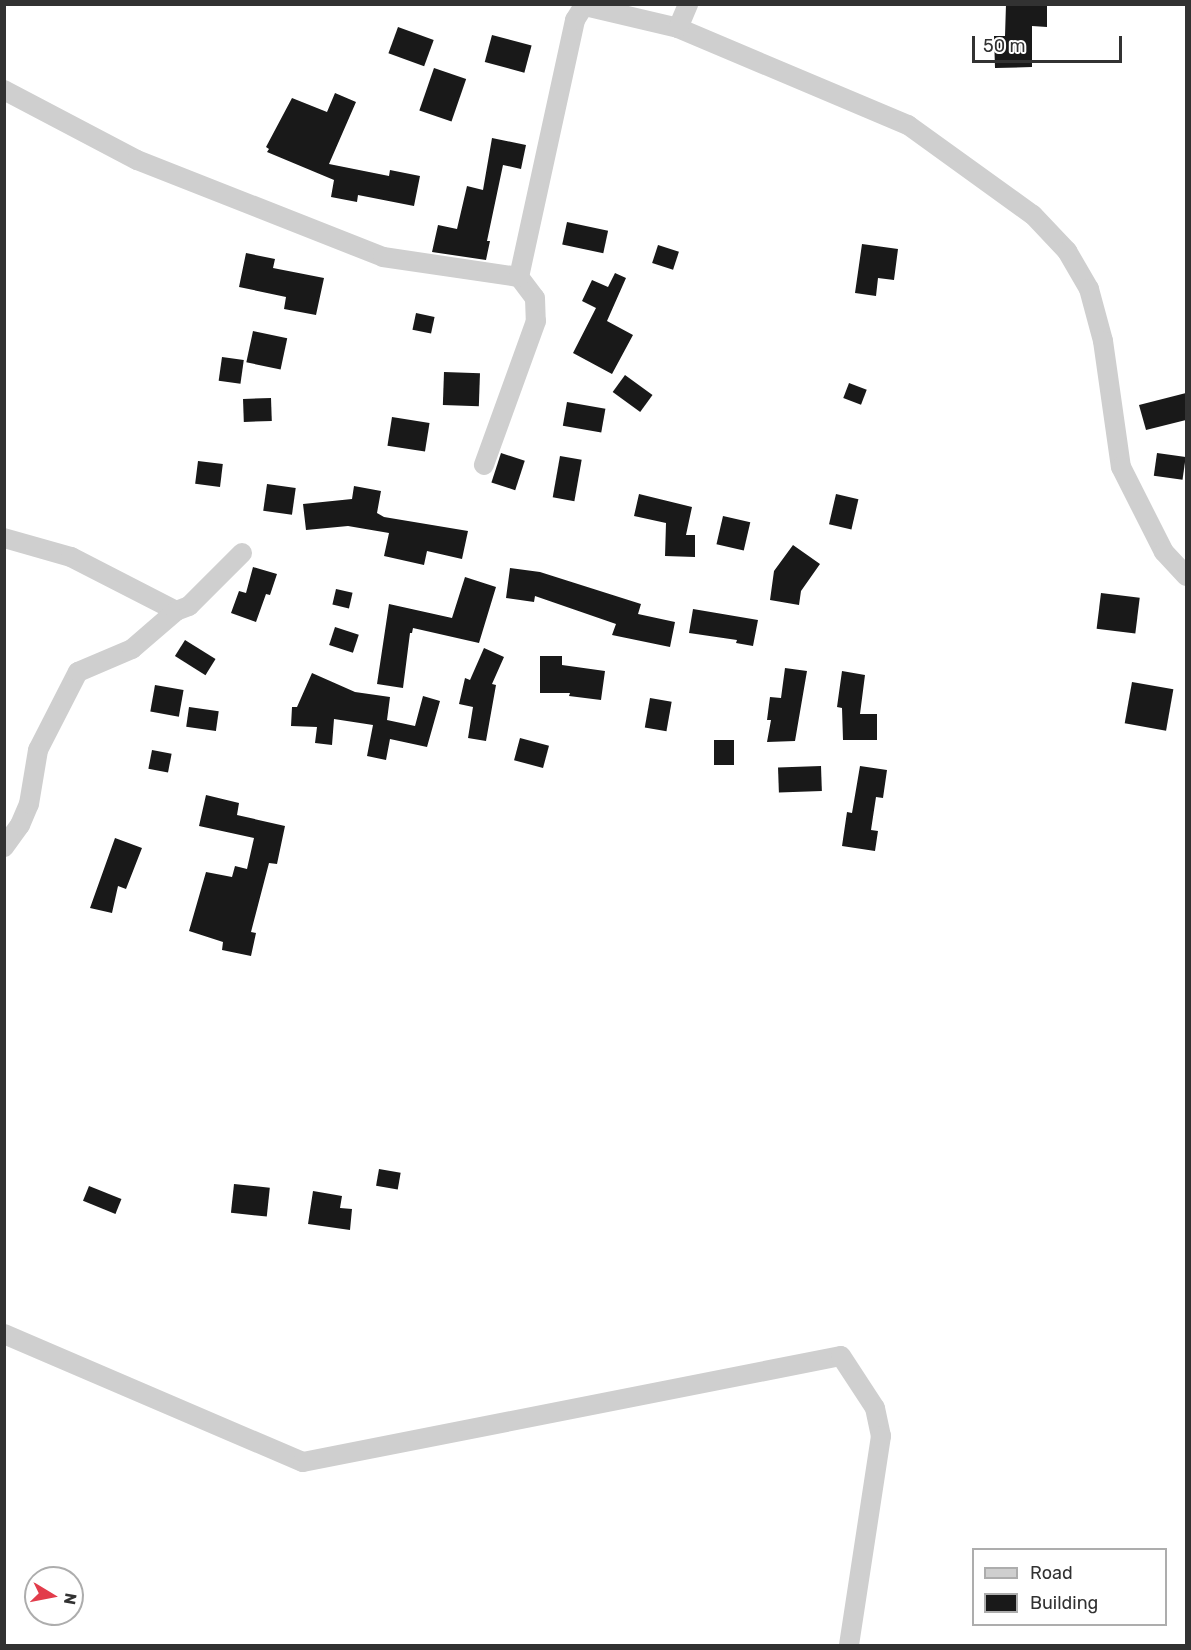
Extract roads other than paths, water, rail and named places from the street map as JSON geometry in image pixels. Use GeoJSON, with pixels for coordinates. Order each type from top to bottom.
{"type":"FeatureCollection","features":[{"type":"Feature","properties":{"kind":"street"},"geometry":{"type":"LineString","coordinates":[[678,28],[688,4]]}},
{"type":"Feature","properties":{"kind":"street"},"geometry":{"type":"LineString","coordinates":[[519,277],[575,20],[585,5],[678,28],[908,125],[1033,215],[1067,251],[1089,289],[1103,341],[1121,467],[1164,552],[1186,576]]}},
{"type":"Feature","properties":{"kind":"street"},"geometry":{"type":"LineString","coordinates":[[4,90],[137,160],[383,257],[519,277],[535,298],[536,321],[484,465]]}},
{"type":"Feature","properties":{"kind":"street"},"geometry":{"type":"LineString","coordinates":[[4,538],[71,557],[176,611]]}},
{"type":"Feature","properties":{"kind":"street"},"geometry":{"type":"LineString","coordinates":[[4,847],[20,825],[29,804],[38,750],[78,672],[132,649],[176,611],[189,606],[242,554]]}},
{"type":"Feature","properties":{"kind":"street"},"geometry":{"type":"LineString","coordinates":[[4,1334],[303,1462],[841,1356],[875,1408],[881,1436],[849,1646]]}}]}
